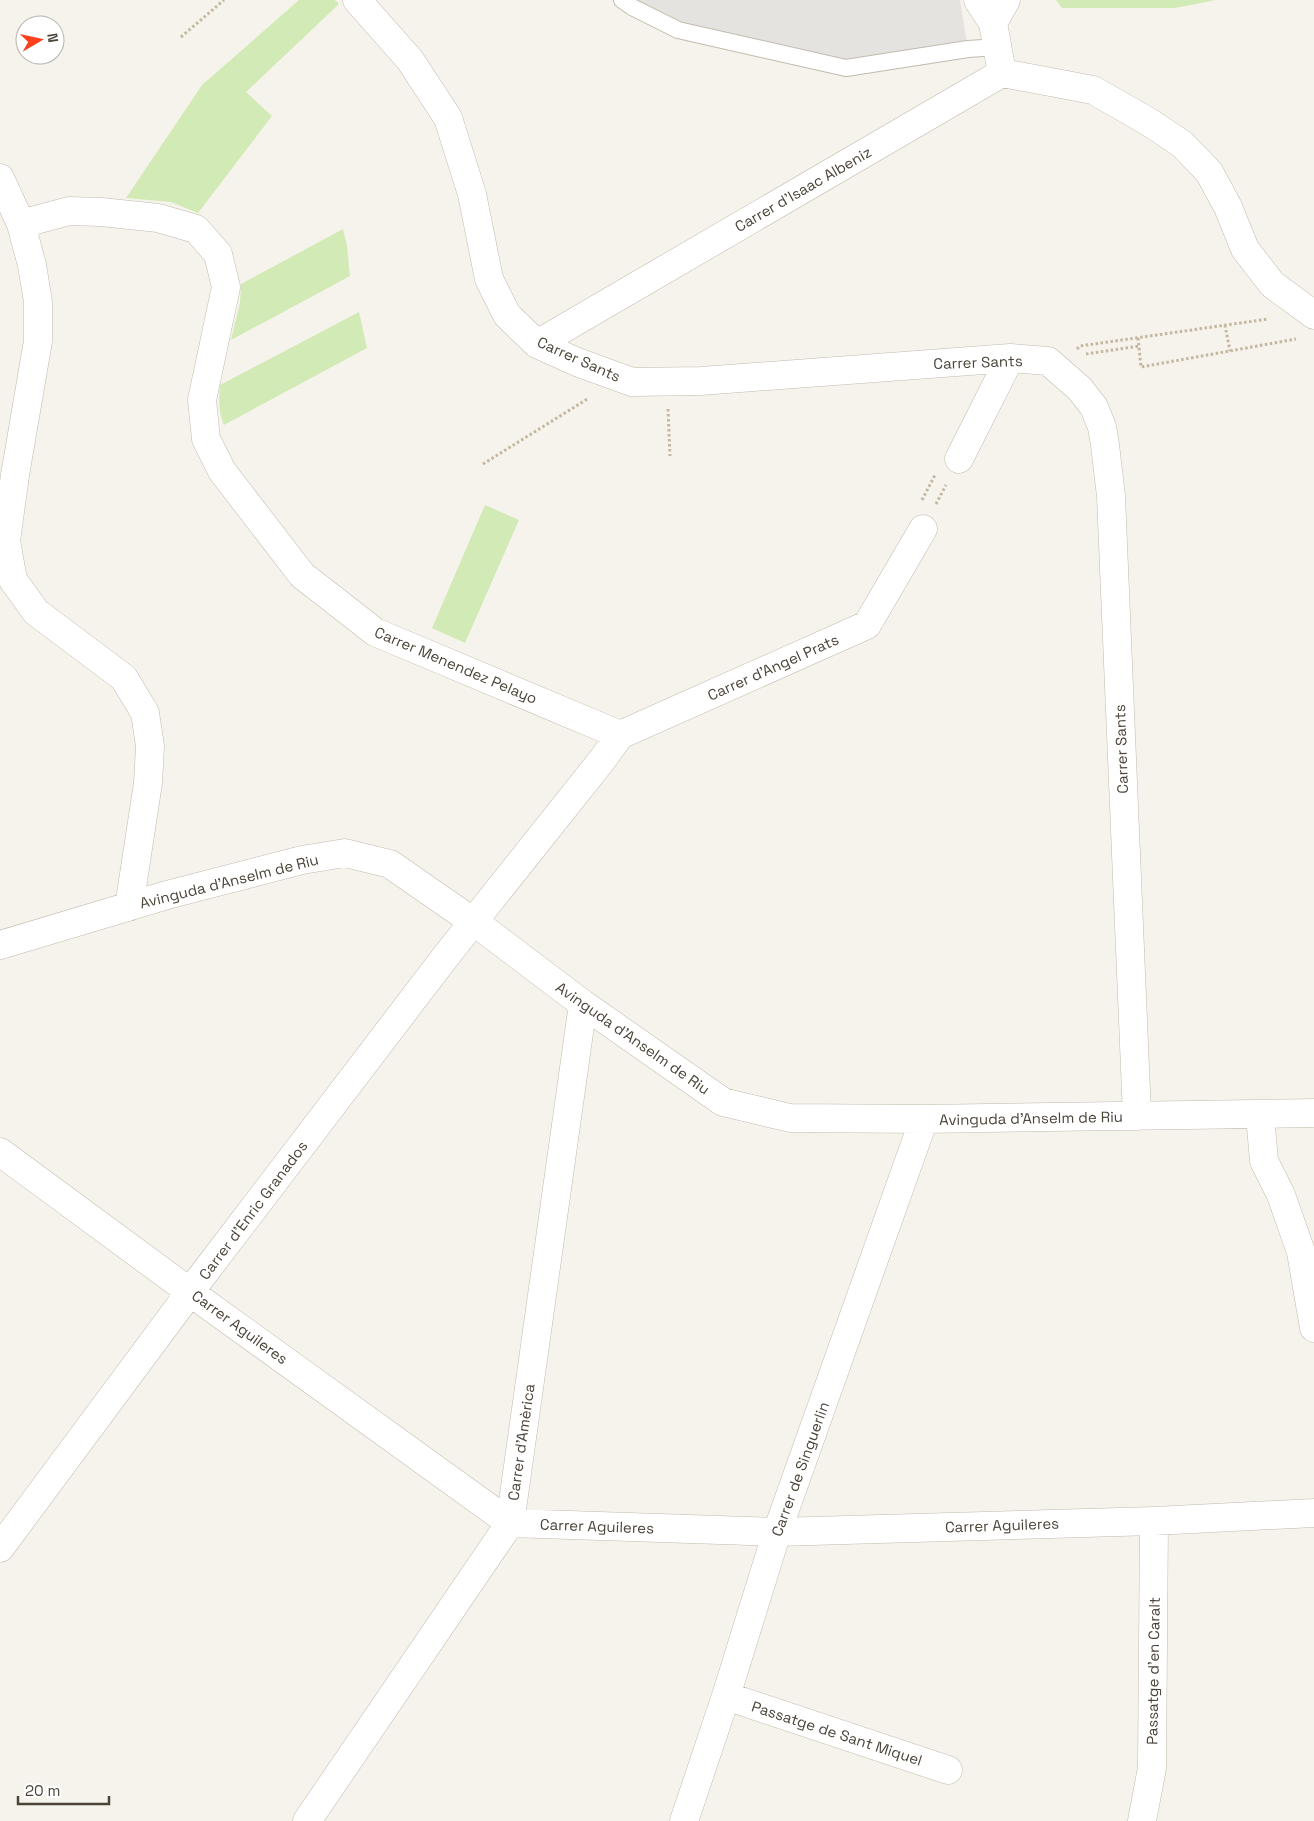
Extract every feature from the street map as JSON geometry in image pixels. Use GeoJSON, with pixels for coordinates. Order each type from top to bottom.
{"type":"FeatureCollection","features":[{"type":"Feature","properties":{"kind":"street","name":"Carrer Sants"},"geometry":{"type":"LineString","coordinates":[[357,0],[410,60],[448,118],[472,194],[489,279],[507,315],[537,344],[577,362],[632,382],[701,381],[1010,358],[1048,360],[1080,389],[1094,407],[1106,444],[1111,496],[1137,1116]]}},
{"type":"Feature","properties":{"kind":"street"},"geometry":{"type":"LineString","coordinates":[[978,0],[999,23],[1002,73],[1093,90],[1149,122],[1182,144],[1209,172],[1228,207],[1245,249],[1272,284],[1314,315]]}},
{"type":"Feature","properties":{"kind":"street","name":"Carrer d'Isaac Albeniz"},"geometry":{"type":"LineString","coordinates":[[537,344],[1002,73]]}},
{"type":"Feature","properties":{"kind":"street"},"geometry":{"type":"LineString","coordinates":[[0,178],[21,224],[32,265],[38,302],[38,341],[15,475],[6,541],[13,580],[36,612],[124,678],[145,713],[150,746],[148,782],[129,907]]}},
{"type":"Feature","properties":{"kind":"street","name":"Carrer Menendez Pelayo"},"geometry":{"type":"LineString","coordinates":[[21,224],[69,211],[101,212],[158,218],[196,229],[218,254],[226,287],[202,400],[206,439],[222,471],[302,575],[375,632],[620,735]]}},
{"type":"Feature","properties":{"kind":"street"},"geometry":{"type":"LineString","coordinates":[[949,463],[1010,358]]}},
{"type":"Feature","properties":{"kind":"street","name":"Carrer d'Angel Prats"},"geometry":{"type":"LineString","coordinates":[[620,735],[867,625],[921,518]]}},
{"type":"Feature","properties":{"kind":"street"},"geometry":{"type":"LineString","coordinates":[[473,922],[620,735]]}},
{"type":"Feature","properties":{"kind":"street","name":"Avinguda d'Anselm de Riu"},"geometry":{"type":"LineString","coordinates":[[0,945],[129,907],[302,860],[345,853],[390,864],[473,922],[583,1004],[723,1102],[790,1118],[924,1119],[1314,1114]]}},
{"type":"Feature","properties":{"kind":"street","name":"Carrer d'Enric Granados"},"geometry":{"type":"LineString","coordinates":[[0,1548],[192,1292],[202,1276],[473,922]]}},
{"type":"Feature","properties":{"kind":"street","name":"Carrer d'Amèrica"},"geometry":{"type":"LineString","coordinates":[[307,1821],[510,1523],[583,1004]]}},
{"type":"Feature","properties":{"kind":"street"},"geometry":{"type":"LineString","coordinates":[[1260,1116],[1264,1161],[1281,1196],[1301,1252],[1314,1328]]}},
{"type":"Feature","properties":{"kind":"street","name":"Carrer de Singuerlin"},"geometry":{"type":"LineString","coordinates":[[684,1821],[726,1696],[777,1532],[924,1119]]}},
{"type":"Feature","properties":{"kind":"street","name":"Carrer Aguileres"},"geometry":{"type":"LineString","coordinates":[[0,1152],[510,1523],[777,1532],[1154,1521],[1314,1513]]}},
{"type":"Feature","properties":{"kind":"street","name":"Passatge d'en Caralt"},"geometry":{"type":"LineString","coordinates":[[1142,1821],[1152,1768],[1154,1521]]}},
{"type":"Feature","properties":{"kind":"street","name":"Passatge de Sant Miquel"},"geometry":{"type":"LineString","coordinates":[[726,1696],[948,1770]]}},
{"type":"Feature","properties":{"kind":"lane"},"geometry":{"type":"LineString","coordinates":[[622,0],[678,30],[846,68],[968,49],[999,23]]}},
{"type":"Feature","properties":{"kind":"path"},"geometry":{"type":"LineString","coordinates":[[181,37],[224,0]]}},
{"type":"Feature","properties":{"kind":"path"},"geometry":{"type":"LineString","coordinates":[[1080,346],[1275,318]]}},
{"type":"Feature","properties":{"kind":"path"},"geometry":{"type":"LineString","coordinates":[[1225,325],[1230,351]]}},
{"type":"Feature","properties":{"kind":"path"},"geometry":{"type":"LineString","coordinates":[[1138,338],[1141,367],[1297,339]]}},
{"type":"Feature","properties":{"kind":"path"},"geometry":{"type":"LineString","coordinates":[[1079,355],[1139,346]]}},
{"type":"Feature","properties":{"kind":"path"},"geometry":{"type":"LineString","coordinates":[[483,464],[622,378]]}},
{"type":"Feature","properties":{"kind":"path"},"geometry":{"type":"LineString","coordinates":[[666,381],[670,456]]}},
{"type":"Feature","properties":{"kind":"path"},"geometry":{"type":"LineString","coordinates":[[921,518],[949,463]]}},
{"type":"Feature","properties":{"kind":"path"},"geometry":{"type":"LineString","coordinates":[[921,518],[949,463]]}},
{"type":"Feature","properties":{"kind":"green space"},"geometry":{"type":"Polygon","coordinates":[[[299,0],[335,0],[339,4],[246,92],[272,116],[198,213],[171,202],[126,198],[202,85],[299,0]]]}},
{"type":"Feature","properties":{"kind":"green space"},"geometry":{"type":"Polygon","coordinates":[[[1056,0],[1216,0],[1175,8],[1062,8],[1056,0]]]}},
{"type":"Feature","properties":{"kind":"green space"},"geometry":{"type":"Polygon","coordinates":[[[343,229],[350,276],[231,340],[240,303],[241,284],[343,229]]]}},
{"type":"Feature","properties":{"kind":"green space"},"geometry":{"type":"Polygon","coordinates":[[[359,312],[367,348],[224,425],[219,400],[220,385],[359,312]]]}},
{"type":"Feature","properties":{"kind":"green space"},"geometry":{"type":"Polygon","coordinates":[[[485,505],[519,520],[465,643],[432,628],[485,505]]]}},
{"type":"Feature","properties":{"kind":"shaded area"},"geometry":{"type":"Polygon","coordinates":[[[628,0],[960,0],[968,49],[846,68],[678,30],[628,0]]]}}]}
